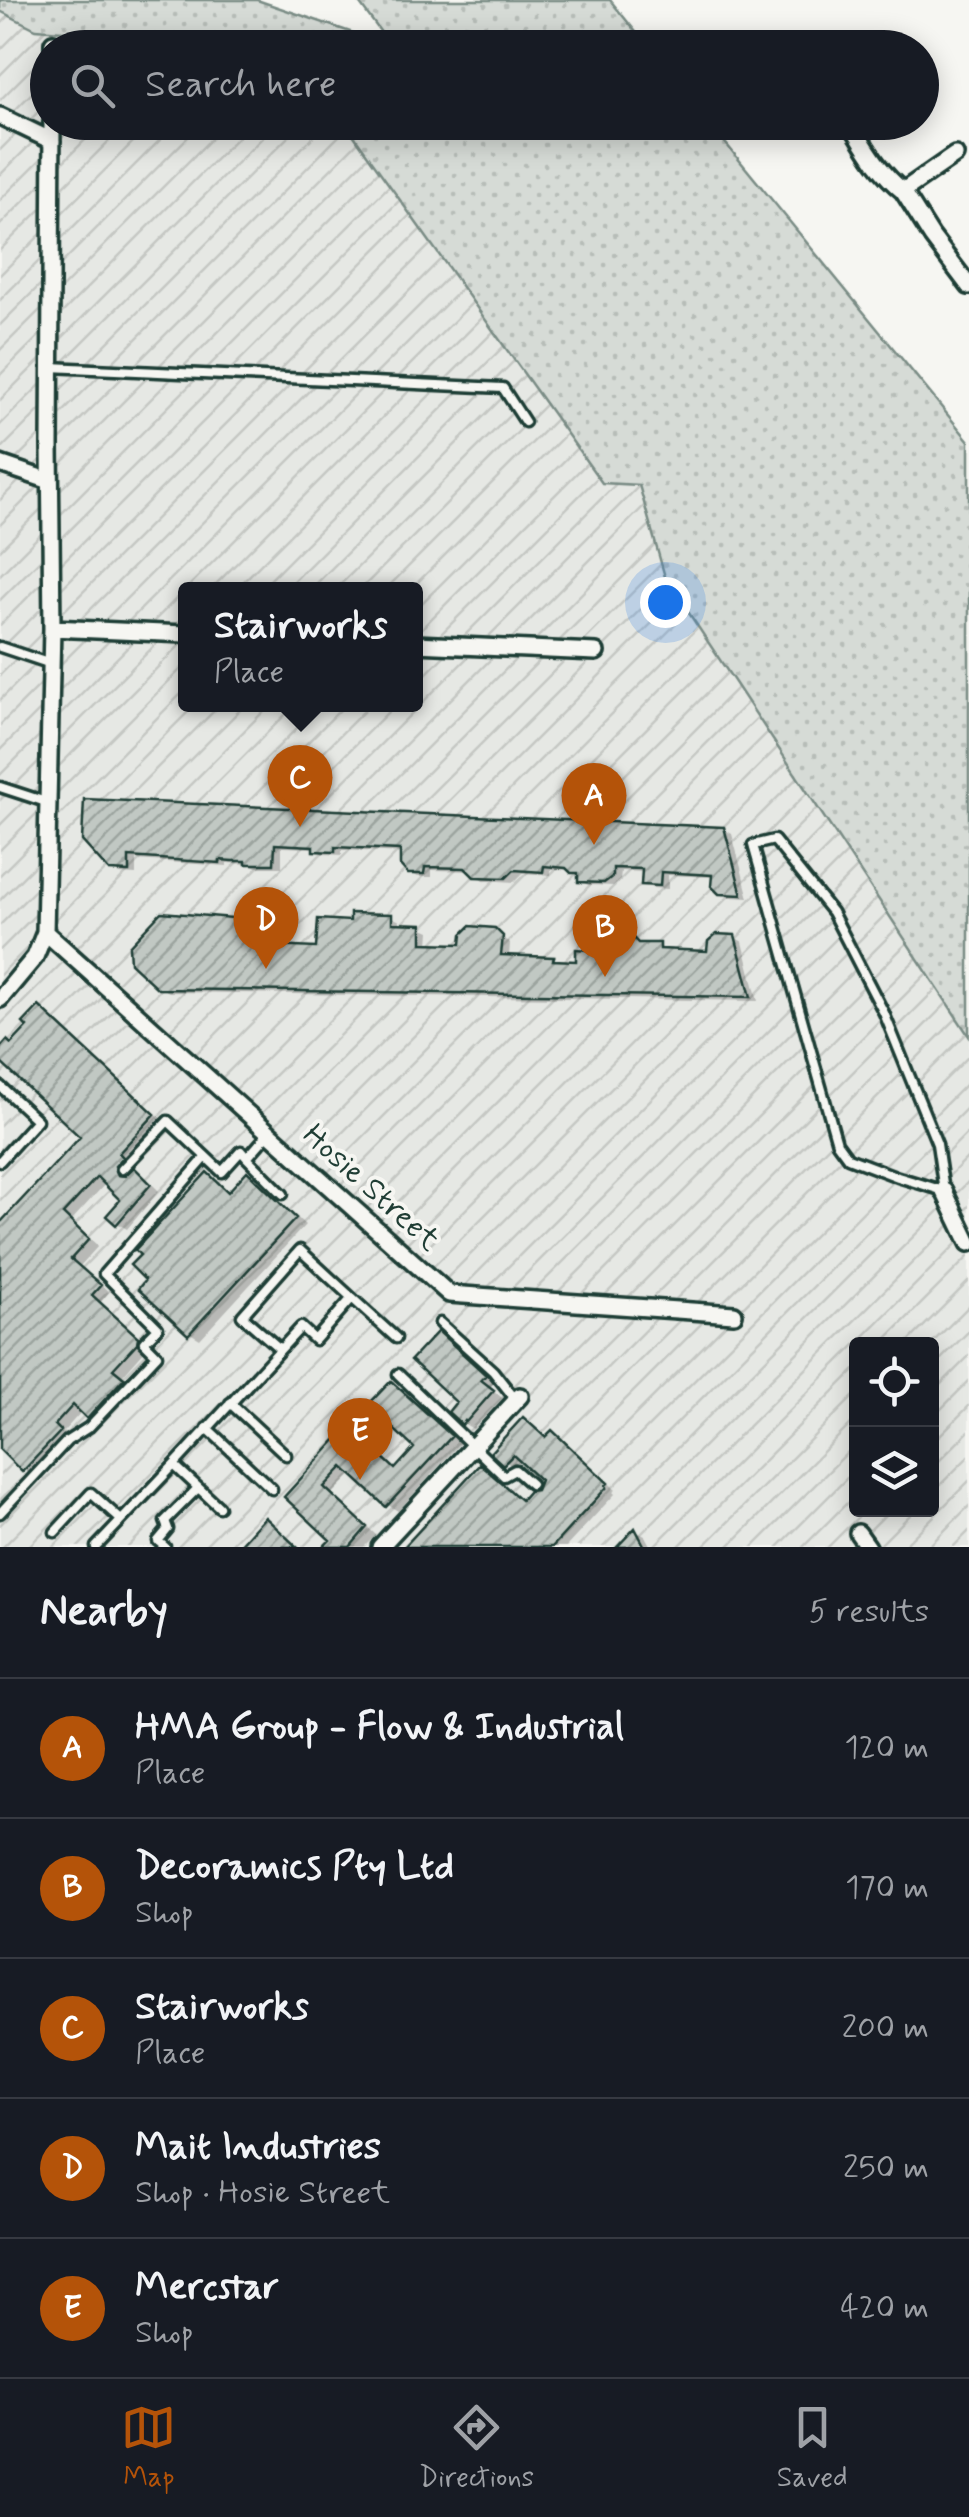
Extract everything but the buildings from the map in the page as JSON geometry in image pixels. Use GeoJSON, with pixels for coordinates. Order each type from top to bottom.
{"type":"FeatureCollection","features":[{"type":"Feature","properties":{"kind":"street"},"geometry":{"type":"LineString","coordinates":[[0,116],[30,130]]}},
{"type":"Feature","properties":{"kind":"street"},"geometry":{"type":"LineString","coordinates":[[861,140],[877,166],[903,190],[969,286]]}},
{"type":"Feature","properties":{"kind":"street"},"geometry":{"type":"LineString","coordinates":[[0,999],[34,957],[44,932],[52,628],[52,141]]}},
{"type":"Feature","properties":{"kind":"street"},"geometry":{"type":"LineString","coordinates":[[903,190],[955,156]]}},
{"type":"Feature","properties":{"kind":"street"},"geometry":{"type":"LineString","coordinates":[[0,464],[50,480]]}},
{"type":"Feature","properties":{"kind":"street"},"geometry":{"type":"LineString","coordinates":[[52,628],[178,634]]}},
{"type":"Feature","properties":{"kind":"street"},"geometry":{"type":"LineString","coordinates":[[423,644],[596,652]]}},
{"type":"Feature","properties":{"kind":"street","name":"Hosie Street"},"geometry":{"type":"LineString","coordinates":[[44,932],[449,1294],[734,1314]]}},
{"type":"Feature","properties":{"kind":"street"},"geometry":{"type":"LineString","coordinates":[[944,1191],[969,1243]]}},
{"type":"Feature","properties":{"kind":"street"},"geometry":{"type":"LineString","coordinates":[[380,1547],[518,1398]]}},
{"type":"Feature","properties":{"kind":"lane"},"geometry":{"type":"LineString","coordinates":[[50,367],[503,388],[525,422]]}},
{"type":"Feature","properties":{"kind":"lane"},"geometry":{"type":"LineString","coordinates":[[0,647],[51,664]]}},
{"type":"Feature","properties":{"kind":"lane"},"geometry":{"type":"LineString","coordinates":[[0,788],[49,803]]}},
{"type":"Feature","properties":{"kind":"lane"},"geometry":{"type":"LineString","coordinates":[[774,840],[832,912],[884,1014],[937,1144],[944,1191],[848,1158],[837,1143],[753,845],[774,840]]}},
{"type":"Feature","properties":{"kind":"lane"},"geometry":{"type":"LineString","coordinates":[[0,1086],[37,1120],[0,1161]]}},
{"type":"Feature","properties":{"kind":"lane"},"geometry":{"type":"LineString","coordinates":[[122,1169],[168,1121],[222,1172],[241,1152],[283,1194]]}},
{"type":"Feature","properties":{"kind":"lane"},"geometry":{"type":"LineString","coordinates":[[247,1158],[269,1133]]}},
{"type":"Feature","properties":{"kind":"lane"},"geometry":{"type":"LineString","coordinates":[[0,1514],[67,1441],[90,1427],[157,1355],[144,1342],[158,1328],[104,1274],[206,1157]]}},
{"type":"Feature","properties":{"kind":"lane"},"geometry":{"type":"LineString","coordinates":[[280,1350],[242,1316],[300,1250],[396,1338]]}},
{"type":"Feature","properties":{"kind":"lane"},"geometry":{"type":"LineString","coordinates":[[96,1547],[301,1327],[315,1340],[352,1298]]}},
{"type":"Feature","properties":{"kind":"lane"},"geometry":{"type":"LineString","coordinates":[[440,1323],[518,1398]]}},
{"type":"Feature","properties":{"kind":"lane"},"geometry":{"type":"LineString","coordinates":[[398,1374],[504,1476],[515,1470],[531,1484]]}},
{"type":"Feature","properties":{"kind":"lane"},"geometry":{"type":"LineString","coordinates":[[230,1403],[286,1455]]}},
{"type":"Feature","properties":{"kind":"lane"},"geometry":{"type":"LineString","coordinates":[[207,1428],[272,1489]]}},
{"type":"Feature","properties":{"kind":"lane"},"geometry":{"type":"LineString","coordinates":[[174,1465],[219,1507]]}},
{"type":"Feature","properties":{"kind":"lane"},"geometry":{"type":"LineString","coordinates":[[165,1547],[158,1541],[168,1529],[165,1522],[198,1488]]}},
{"type":"Feature","properties":{"kind":"lane"},"geometry":{"type":"LineString","coordinates":[[55,1532],[92,1493],[121,1520]]}},
{"type":"Feature","properties":{"kind":"shaded area"},"geometry":{"type":"Polygon","coordinates":[[[0,0],[257,0],[344,30],[49,30],[36,29],[0,11],[0,0]]]}},
{"type":"Feature","properties":{"kind":"shaded area"},"geometry":{"type":"Polygon","coordinates":[[[357,0],[610,0],[634,30],[379,30],[357,0]]]}},
{"type":"Feature","properties":{"kind":"shaded area"},"geometry":{"type":"Polygon","coordinates":[[[0,11],[36,29],[49,30],[30,30],[30,140],[357,140],[602,483],[639,485],[666,577],[969,1036],[969,1547],[0,1547],[0,11]]]}},
{"type":"Feature","properties":{"kind":"shaded area"},"geometry":{"type":"Polygon","coordinates":[[[357,140],[723,140],[969,441],[969,1036],[665,577],[639,485],[602,483],[357,140]]]}},
{"type":"Feature","properties":{"kind":"place","name":"Stairworks"},"geometry":{"type":"Point","coordinates":[300,827]}},
{"type":"Feature","properties":{"kind":"place","name":"HMA Group - Flow & Industrial"},"geometry":{"type":"Point","coordinates":[594,845]}},
{"type":"Feature","properties":{"kind":"place","name":"Mait Industries"},"geometry":{"type":"Point","coordinates":[266,969]}},
{"type":"Feature","properties":{"kind":"place","name":"Decoramics Pty Ltd"},"geometry":{"type":"Point","coordinates":[605,977]}},
{"type":"Feature","properties":{"kind":"place","name":"Mercstar"},"geometry":{"type":"Point","coordinates":[360,1480]}}]}
